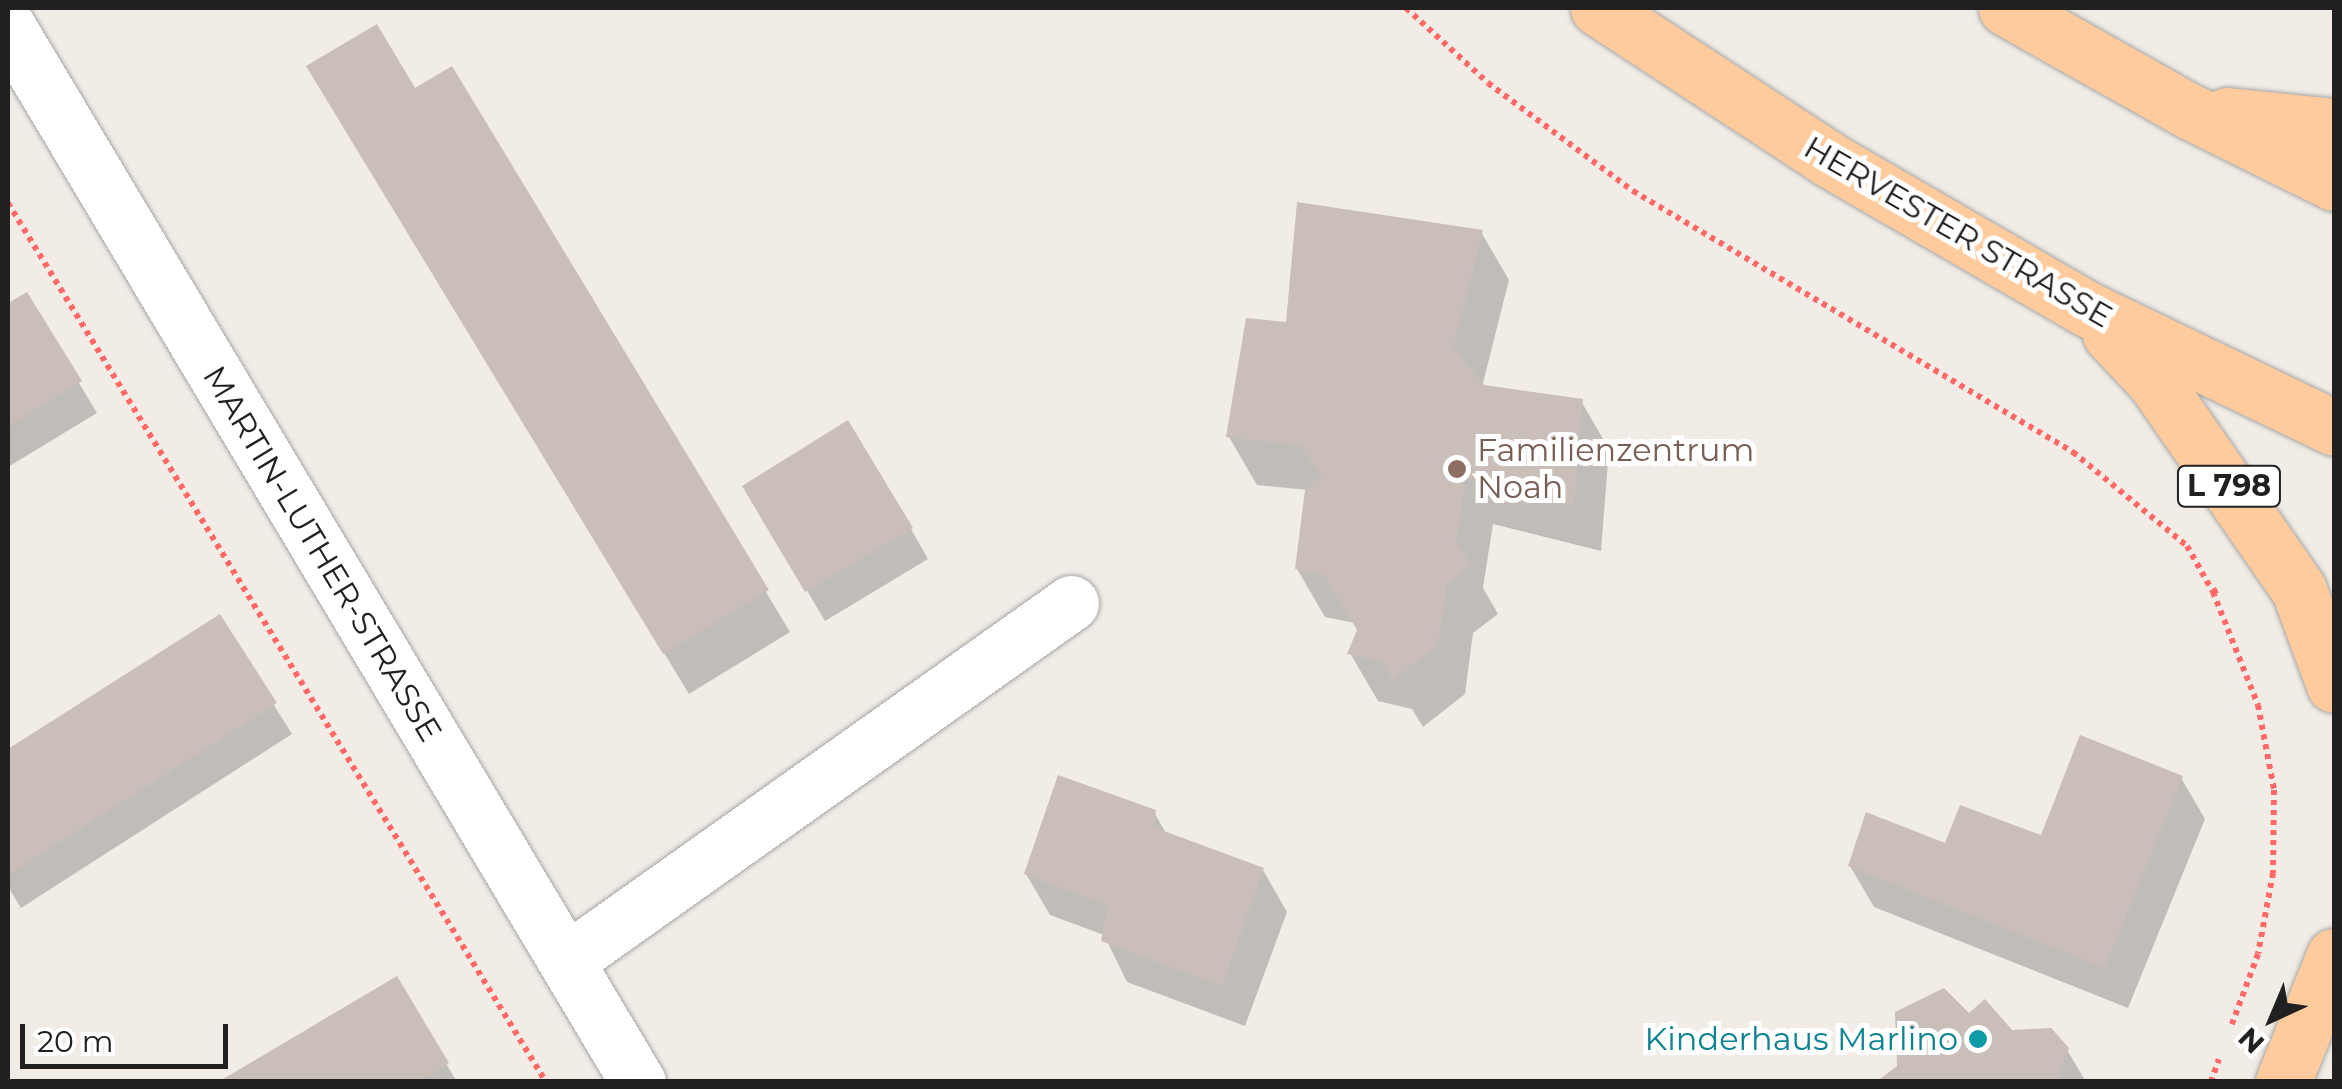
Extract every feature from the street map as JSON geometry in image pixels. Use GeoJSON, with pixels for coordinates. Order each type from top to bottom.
{"type":"FeatureCollection","features":[{"type":"Feature","properties":{"kind":"main road","name":"HERVESTER STRASSE"},"geometry":{"type":"LineString","coordinates":[[1598,8],[1830,160],[2088,309],[2334,428]]}},
{"type":"Feature","properties":{"kind":"main road"},"geometry":{"type":"LineString","coordinates":[[2006,8],[2189,111],[2334,182]]}},
{"type":"Feature","properties":{"kind":"main road"},"geometry":{"type":"LineString","coordinates":[[2189,111],[2334,126]]}},
{"type":"Feature","properties":{"kind":"main road","name":"L 798"},"geometry":{"type":"LineString","coordinates":[[2088,309],[2154,382],[2298,590],[2334,685]]}},
{"type":"Feature","properties":{"kind":"main road"},"geometry":{"type":"LineString","coordinates":[[2283,1082],[2334,956]]}},
{"type":"Feature","properties":{"kind":"street"},"geometry":{"type":"LineString","coordinates":[[8,13],[14,8]]}},
{"type":"Feature","properties":{"kind":"street","name":"MARTIN-LUTHER-STRASSE"},"geometry":{"type":"LineString","coordinates":[[8,27],[638,1082]]}},
{"type":"Feature","properties":{"kind":"street"},"geometry":{"type":"LineString","coordinates":[[566,961],[1071,603]]}},
{"type":"Feature","properties":{"kind":"path"},"geometry":{"type":"LineString","coordinates":[[1406,8],[1488,83],[1633,191],[2073,452],[2186,546],[2213,592],[2258,705],[2274,790],[2273,873],[2258,954],[2231,1027]]}},
{"type":"Feature","properties":{"kind":"path"},"geometry":{"type":"LineString","coordinates":[[8,203],[546,1082]]}},
{"type":"Feature","properties":{"kind":"path"},"geometry":{"type":"LineString","coordinates":[[2213,592],[2278,560]]}},
{"type":"Feature","properties":{"kind":"path"},"geometry":{"type":"LineString","coordinates":[[2211,1082],[2224,1045]]}},
{"type":"Feature","properties":{"kind":"building"},"geometry":{"type":"Polygon","coordinates":[[[377,24],[415,88],[452,66],[769,590],[663,654],[306,66],[377,24]]]}},
{"type":"Feature","properties":{"kind":"building"},"geometry":{"type":"Polygon","coordinates":[[[1297,202],[1483,230],[1453,348],[1484,385],[1583,399],[1574,504],[1466,477],[1456,544],[1472,564],[1447,585],[1438,645],[1393,680],[1382,661],[1347,654],[1357,630],[1324,575],[1295,569],[1305,490],[1322,475],[1299,445],[1226,437],[1246,318],[1286,322],[1297,202]]]}},
{"type":"Feature","properties":{"kind":"building"},"geometry":{"type":"Polygon","coordinates":[[[27,292],[82,381],[8,426],[8,303],[27,292]]]}},
{"type":"Feature","properties":{"kind":"building"},"geometry":{"type":"Polygon","coordinates":[[[848,420],[913,528],[805,592],[742,486],[848,420]]]}},
{"type":"Feature","properties":{"kind":"building"},"geometry":{"type":"Polygon","coordinates":[[[220,614],[277,703],[8,875],[8,749],[220,614]]]}},
{"type":"Feature","properties":{"kind":"building"},"geometry":{"type":"Polygon","coordinates":[[[2080,735],[2183,776],[2105,968],[1848,866],[1866,812],[1945,843],[1960,805],[2041,835],[2080,735]]]}},
{"type":"Feature","properties":{"kind":"building"},"geometry":{"type":"Polygon","coordinates":[[[1058,775],[1156,810],[1153,827],[1264,868],[1222,986],[1101,941],[1108,905],[1024,874],[1058,775]]]}},
{"type":"Feature","properties":{"kind":"building"},"geometry":{"type":"Polygon","coordinates":[[[397,976],[449,1063],[419,1082],[218,1082],[397,976]]]}},
{"type":"Feature","properties":{"kind":"building","name":"Kinderhaus Marlino"},"geometry":{"type":"Polygon","coordinates":[[[1944,988],[1969,1013],[1985,999],[2012,1030],[2051,1028],[2069,1048],[2056,1082],[1876,1082],[1897,1066],[1895,1012],[1944,988]]]}},
{"type":"Feature","properties":{"kind":"place","name":"Familienzentrum Noah"},"geometry":{"type":"Point","coordinates":[1457,469]}},
{"type":"Feature","properties":{"kind":"place","name":"Kinderhaus Marlino"},"geometry":{"type":"Point","coordinates":[1978,1039]}}]}
